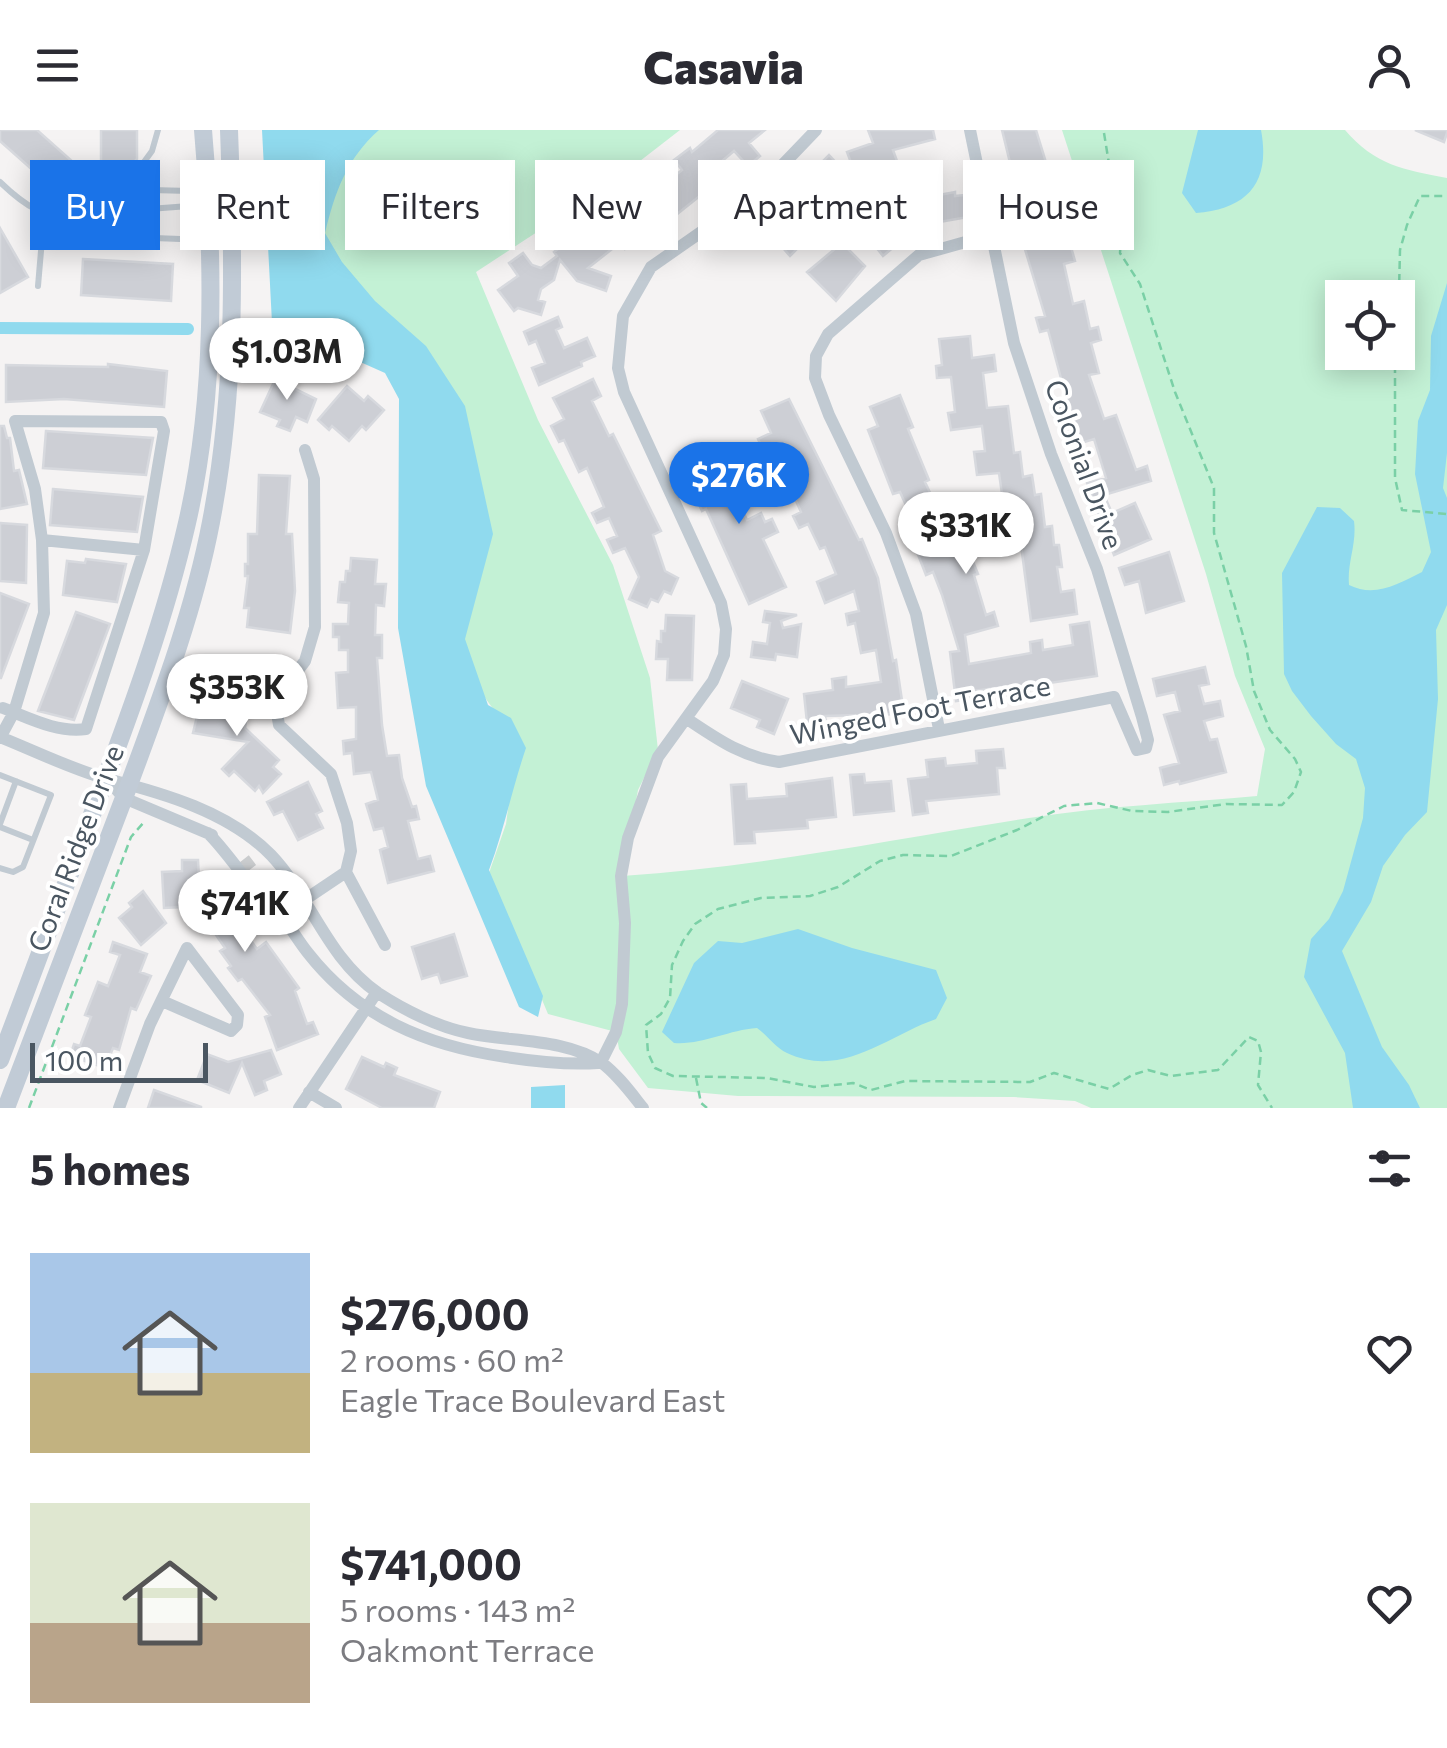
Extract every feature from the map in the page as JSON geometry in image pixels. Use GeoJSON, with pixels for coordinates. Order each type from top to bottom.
{"type":"FeatureCollection","features":[{"type":"Feature","properties":{"kind":"main road","name":"Coral Ridge Drive"},"geometry":{"type":"LineString","coordinates":[[203,130],[203,160]]}},
{"type":"Feature","properties":{"kind":"main road","name":"Coral Ridge Drive"},"geometry":{"type":"LineString","coordinates":[[229,130],[230,160]]}},
{"type":"Feature","properties":{"kind":"main road","name":"Coral Ridge Drive"},"geometry":{"type":"LineString","coordinates":[[0,1060],[6,1026],[106,778],[157,638],[188,520],[208,357],[211,250]]}},
{"type":"Feature","properties":{"kind":"main road","name":"Coral Ridge Drive"},"geometry":{"type":"LineString","coordinates":[[6,1108],[177,650],[210,526],[232,363],[232,250]]}},
{"type":"Feature","properties":{"kind":"street"},"geometry":{"type":"LineString","coordinates":[[600,1062],[616,1032],[622,1004],[625,923],[621,876],[628,838],[658,756],[713,681],[724,655],[726,629],[721,604],[624,392],[618,368],[623,316],[651,267],[737,207],[816,130]]}},
{"type":"Feature","properties":{"kind":"street","name":"Colonial Drive"},"geometry":{"type":"LineString","coordinates":[[970,130],[977,160]]}},
{"type":"Feature","properties":{"kind":"street"},"geometry":{"type":"LineString","coordinates":[[939,729],[916,614],[886,532],[829,415],[815,378],[816,356],[828,334],[919,255],[963,243]]}},
{"type":"Feature","properties":{"kind":"street","name":"Colonial Drive"},"geometry":{"type":"LineString","coordinates":[[997,250],[1014,343],[1051,454],[1097,568],[1142,717],[1148,740],[1146,748],[1137,750],[1130,740],[1114,697]]}},
{"type":"Feature","properties":{"kind":"street"},"geometry":{"type":"LineString","coordinates":[[6,712],[67,732],[86,729],[144,550],[164,431],[161,422],[15,421],[35,489],[42,540],[44,613],[6,712],[0,738],[106,778],[208,833],[244,859]]}},
{"type":"Feature","properties":{"kind":"street"},"geometry":{"type":"LineString","coordinates":[[305,450],[314,479],[315,627],[305,660],[282,690],[276,706],[279,725],[320,761],[336,786],[351,850],[346,872],[385,945]]}},
{"type":"Feature","properties":{"kind":"street"},"geometry":{"type":"LineString","coordinates":[[42,540],[144,550]]}},
{"type":"Feature","properties":{"kind":"street","name":"Winged Foot Terrace"},"geometry":{"type":"LineString","coordinates":[[687,719],[741,753],[779,762],[1114,697]]}},
{"type":"Feature","properties":{"kind":"street"},"geometry":{"type":"LineString","coordinates":[[127,791],[194,807],[244,833],[272,856],[324,937],[376,992],[465,1033],[563,1048],[600,1062],[644,1108]]}},
{"type":"Feature","properties":{"kind":"street"},"geometry":{"type":"LineString","coordinates":[[208,833],[262,898],[282,914]]}},
{"type":"Feature","properties":{"kind":"street"},"geometry":{"type":"LineString","coordinates":[[282,914],[346,872]]}},
{"type":"Feature","properties":{"kind":"street"},"geometry":{"type":"LineString","coordinates":[[261,882],[307,952],[365,1010],[413,1035],[463,1051],[562,1066],[600,1062]]}},
{"type":"Feature","properties":{"kind":"street"},"geometry":{"type":"LineString","coordinates":[[119,1108],[150,1024],[187,948],[238,1015],[237,1025],[230,1030],[162,1001]]}},
{"type":"Feature","properties":{"kind":"street"},"geometry":{"type":"LineString","coordinates":[[299,1108],[376,992]]}},
{"type":"Feature","properties":{"kind":"street"},"geometry":{"type":"LineString","coordinates":[[309,1092],[336,1108]]}},
{"type":"Feature","properties":{"kind":"lane"},"geometry":{"type":"LineString","coordinates":[[144,160],[152,151],[158,130]]}},
{"type":"Feature","properties":{"kind":"lane"},"geometry":{"type":"LineString","coordinates":[[0,182],[30,208]]}},
{"type":"Feature","properties":{"kind":"lane"},"geometry":{"type":"LineString","coordinates":[[160,238],[180,239]]}},
{"type":"Feature","properties":{"kind":"lane"},"geometry":{"type":"LineString","coordinates":[[38,286],[41,250]]}},
{"type":"Feature","properties":{"kind":"lane"},"geometry":{"type":"LineString","coordinates":[[0,775],[51,795],[24,868],[13,872],[0,868]]}},
{"type":"Feature","properties":{"kind":"lane"},"geometry":{"type":"LineString","coordinates":[[16,781],[0,826],[33,840]]}},
{"type":"Feature","properties":{"kind":"lane"},"geometry":{"type":"LineString","coordinates":[[261,882],[283,872]]}},
{"type":"Feature","properties":{"kind":"path"},"geometry":{"type":"LineString","coordinates":[[1104,133],[1122,206],[1120,253],[1140,284],[1175,392],[1214,488],[1214,533],[1246,646],[1254,691],[1270,730],[1301,772],[1294,792],[1282,805],[1226,804],[1187,812],[1132,811],[1097,803],[1064,806],[952,856],[880,860],[824,892],[761,898],[718,910],[695,924],[683,941],[672,964],[670,998],[661,1014],[646,1025],[648,1053],[655,1068],[672,1076],[696,1078],[767,1078],[789,1085],[853,1084],[871,1090],[905,1082],[1030,1082],[1054,1073],[1108,1089],[1148,1070],[1172,1076],[1218,1070],[1249,1037],[1258,1041],[1262,1052],[1258,1084],[1272,1108]]}},
{"type":"Feature","properties":{"kind":"path"},"geometry":{"type":"LineString","coordinates":[[1399,280],[1400,250],[1420,196],[1447,196]]}},
{"type":"Feature","properties":{"kind":"path"},"geometry":{"type":"LineString","coordinates":[[1395,370],[1395,478],[1402,510],[1447,514]]}},
{"type":"Feature","properties":{"kind":"path"},"geometry":{"type":"LineString","coordinates":[[29,1108],[131,837],[139,824],[147,820]]}},
{"type":"Feature","properties":{"kind":"path"},"geometry":{"type":"LineString","coordinates":[[696,1078],[701,1102],[707,1108]]}},
{"type":"Feature","properties":{"kind":"green space"},"geometry":{"type":"Polygon","coordinates":[[[352,130],[680,130],[641,160],[535,160],[535,233],[515,246],[515,160],[345,160],[345,250],[510,250],[476,272],[538,420],[613,565],[650,678],[658,750],[638,790],[622,876],[776,859],[1057,814],[1257,796],[1265,749],[1235,676],[1101,250],[1134,250],[1134,160],[1072,160],[1062,130],[1345,130],[1368,151],[1391,164],[1447,178],[1447,1108],[1091,1108],[1075,1101],[1014,1097],[738,1096],[648,1088],[619,1049],[616,1032],[548,1014],[489,873],[506,824],[512,781],[522,749],[439,634],[411,343],[292,250],[325,250],[325,173],[352,130]]]}},
{"type":"Feature","properties":{"kind":"water"},"geometry":{"type":"Polygon","coordinates":[[[262,130],[379,130],[354,160],[345,160],[345,175],[325,233],[325,160],[264,160],[262,130]]]}},
{"type":"Feature","properties":{"kind":"water"},"geometry":{"type":"Polygon","coordinates":[[[1198,130],[1261,130],[1263,149],[1258,178],[1242,199],[1196,213],[1182,193],[1198,130]]]}},
{"type":"Feature","properties":{"kind":"water"},"geometry":{"type":"Polygon","coordinates":[[[325,233],[342,262],[375,301],[426,346],[465,406],[493,534],[465,639],[488,705],[511,718],[526,748],[489,870],[543,996],[538,1017],[519,1007],[426,786],[398,628],[399,399],[385,373],[358,361],[263,351],[272,323],[268,250],[325,250],[325,233]]]}},
{"type":"Feature","properties":{"kind":"water"},"geometry":{"type":"Polygon","coordinates":[[[1447,283],[1447,453],[1443,488],[1447,498],[1447,605],[1436,630],[1438,699],[1427,812],[1383,866],[1371,902],[1342,951],[1382,1047],[1420,1108],[1353,1108],[1345,1053],[1304,977],[1311,939],[1329,919],[1343,891],[1363,818],[1365,788],[1356,759],[1311,716],[1284,674],[1282,573],[1317,507],[1340,508],[1354,521],[1349,585],[1377,590],[1422,572],[1431,552],[1415,474],[1418,421],[1430,390],[1431,336],[1447,283]]]}},
{"type":"Feature","properties":{"kind":"water"},"geometry":{"type":"Polygon","coordinates":[[[798,929],[936,970],[947,998],[936,1019],[864,1052],[827,1061],[787,1053],[757,1028],[685,1043],[674,1043],[662,1032],[694,963],[718,941],[742,943],[798,929]]]}},
{"type":"Feature","properties":{"kind":"water"},"geometry":{"type":"Polygon","coordinates":[[[565,1085],[565,1108],[531,1108],[531,1087],[565,1085]]]}},
{"type":"Feature","properties":{"kind":"building"},"geometry":{"type":"Polygon","coordinates":[[[0,130],[37,130],[71,160],[30,160],[30,168],[0,141],[0,130]]]}},
{"type":"Feature","properties":{"kind":"building"},"geometry":{"type":"Polygon","coordinates":[[[101,130],[137,130],[136,160],[101,160],[101,130]]]}},
{"type":"Feature","properties":{"kind":"building"},"geometry":{"type":"Polygon","coordinates":[[[718,130],[765,130],[749,143],[760,156],[755,160],[742,160],[734,151],[723,160],[698,160],[698,197],[678,213],[678,173],[682,170],[678,160],[674,160],[690,148],[692,152],[718,130]]]}},
{"type":"Feature","properties":{"kind":"building"},"geometry":{"type":"Polygon","coordinates":[[[868,130],[933,130],[935,139],[893,150],[897,160],[850,160],[847,152],[873,143],[868,130]]]}},
{"type":"Feature","properties":{"kind":"building"},"geometry":{"type":"Polygon","coordinates":[[[1002,130],[1036,130],[1045,160],[1009,160],[1002,130]]]}},
{"type":"Feature","properties":{"kind":"building"},"geometry":{"type":"Polygon","coordinates":[[[1415,130],[1447,130],[1447,133],[1444,142],[1415,130]]]}},
{"type":"Feature","properties":{"kind":"building"},"geometry":{"type":"Polygon","coordinates":[[[943,194],[963,195],[963,218],[943,221],[943,194]]]}},
{"type":"Feature","properties":{"kind":"building"},"geometry":{"type":"Polygon","coordinates":[[[0,228],[28,277],[0,293],[0,228]]]}},
{"type":"Feature","properties":{"kind":"building"},"geometry":{"type":"Polygon","coordinates":[[[611,250],[588,268],[611,276],[606,291],[577,281],[560,260],[554,280],[541,289],[538,300],[545,302],[541,315],[518,308],[514,311],[498,290],[518,276],[509,263],[523,253],[532,265],[541,268],[557,256],[554,252],[611,250]]]}},
{"type":"Feature","properties":{"kind":"building"},"geometry":{"type":"Polygon","coordinates":[[[834,250],[849,250],[865,266],[836,301],[807,272],[834,250]]]}},
{"type":"Feature","properties":{"kind":"building"},"geometry":{"type":"Polygon","coordinates":[[[1025,250],[1072,250],[1075,261],[1064,264],[1073,304],[1084,301],[1090,329],[1098,327],[1101,340],[1091,343],[1099,373],[1089,375],[1104,419],[1116,415],[1136,470],[1147,466],[1151,481],[1104,495],[1112,513],[1135,503],[1151,539],[1114,555],[1087,483],[1106,478],[1094,439],[1078,444],[1070,419],[1059,423],[1051,401],[1066,397],[1048,330],[1040,332],[1036,318],[1045,316],[1025,250]]]}},
{"type":"Feature","properties":{"kind":"building"},"geometry":{"type":"Polygon","coordinates":[[[83,259],[173,264],[171,301],[81,295],[83,259]]]}},
{"type":"Feature","properties":{"kind":"building"},"geometry":{"type":"Polygon","coordinates":[[[558,317],[562,327],[556,330],[564,348],[587,338],[595,356],[539,385],[532,368],[545,363],[536,341],[529,344],[524,332],[558,317]]]}},
{"type":"Feature","properties":{"kind":"building"},"geometry":{"type":"Polygon","coordinates":[[[970,336],[972,358],[994,355],[996,371],[983,373],[987,408],[1008,406],[1014,453],[1020,452],[1023,477],[1032,475],[1035,495],[1041,494],[1045,527],[1052,526],[1054,545],[1059,545],[1061,592],[1074,590],[1077,614],[1031,621],[1018,522],[989,525],[986,503],[1003,501],[999,473],[977,475],[974,452],[985,451],[982,426],[951,430],[948,413],[955,412],[951,377],[937,378],[936,366],[942,365],[939,339],[970,336]]]}},
{"type":"Feature","properties":{"kind":"building"},"geometry":{"type":"Polygon","coordinates":[[[108,364],[167,371],[164,407],[64,399],[6,402],[6,365],[108,364]]]}},
{"type":"Feature","properties":{"kind":"building"},"geometry":{"type":"Polygon","coordinates":[[[279,371],[288,375],[285,384],[316,399],[307,422],[296,417],[290,431],[277,426],[280,420],[260,412],[279,371]]]}},
{"type":"Feature","properties":{"kind":"building"},"geometry":{"type":"Polygon","coordinates":[[[593,379],[601,396],[592,401],[609,436],[613,434],[661,531],[653,535],[665,571],[678,578],[671,594],[664,591],[658,602],[651,599],[647,607],[629,599],[639,577],[625,548],[613,553],[607,540],[617,536],[609,518],[597,523],[592,513],[604,507],[587,468],[579,472],[564,440],[559,442],[551,426],[564,419],[553,398],[593,379]]]}},
{"type":"Feature","properties":{"kind":"building"},"geometry":{"type":"Polygon","coordinates":[[[347,386],[364,401],[368,396],[384,410],[366,430],[362,426],[349,441],[318,420],[347,386]]]}},
{"type":"Feature","properties":{"kind":"building"},"geometry":{"type":"Polygon","coordinates":[[[900,395],[913,427],[908,429],[929,480],[925,482],[942,518],[938,520],[948,540],[962,535],[978,574],[974,575],[986,615],[994,612],[998,626],[965,635],[969,664],[1031,653],[1030,642],[1042,640],[1043,650],[1073,645],[1070,625],[1089,622],[1097,676],[1029,686],[1029,694],[1006,696],[1005,687],[972,691],[973,699],[956,701],[950,652],[959,651],[942,595],[933,572],[926,575],[917,552],[923,550],[906,514],[909,512],[900,492],[893,494],[868,430],[878,426],[870,407],[900,395]]]}},
{"type":"Feature","properties":{"kind":"building"},"geometry":{"type":"Polygon","coordinates":[[[789,399],[859,540],[862,539],[878,578],[904,714],[825,716],[827,729],[808,732],[804,694],[833,690],[832,679],[846,677],[846,687],[881,682],[876,650],[861,653],[855,623],[848,625],[846,614],[859,611],[854,591],[825,603],[817,582],[836,574],[825,547],[820,549],[808,524],[799,528],[793,516],[801,512],[774,452],[766,456],[758,439],[771,433],[761,411],[789,399]]]}},
{"type":"Feature","properties":{"kind":"building"},"geometry":{"type":"Polygon","coordinates":[[[0,426],[4,426],[10,438],[14,471],[19,470],[27,504],[0,509],[0,426]]]}},
{"type":"Feature","properties":{"kind":"building"},"geometry":{"type":"Polygon","coordinates":[[[46,431],[153,438],[146,475],[43,468],[46,431]]]}},
{"type":"Feature","properties":{"kind":"building"},"geometry":{"type":"Polygon","coordinates":[[[722,454],[731,475],[750,467],[758,486],[736,496],[747,520],[761,513],[765,522],[772,519],[778,532],[763,539],[786,587],[749,604],[706,509],[702,511],[695,495],[703,492],[692,467],[722,454]]]}},
{"type":"Feature","properties":{"kind":"building"},"geometry":{"type":"Polygon","coordinates":[[[259,475],[290,476],[286,534],[292,534],[295,591],[290,633],[247,627],[245,564],[248,534],[257,534],[259,475]]]}},
{"type":"Feature","properties":{"kind":"building"},"geometry":{"type":"Polygon","coordinates":[[[53,489],[143,497],[137,532],[50,525],[53,489]]]}},
{"type":"Feature","properties":{"kind":"building"},"geometry":{"type":"Polygon","coordinates":[[[0,523],[27,525],[26,583],[0,581],[0,523]]]}},
{"type":"Feature","properties":{"kind":"building"},"geometry":{"type":"Polygon","coordinates":[[[1169,552],[1184,601],[1146,613],[1139,581],[1125,585],[1119,568],[1169,552]]]}},
{"type":"Feature","properties":{"kind":"building"},"geometry":{"type":"Polygon","coordinates":[[[351,558],[377,560],[375,584],[386,584],[384,606],[376,605],[375,635],[382,635],[382,658],[377,658],[387,756],[399,755],[402,778],[419,819],[408,821],[418,859],[430,856],[434,871],[388,883],[380,850],[388,847],[383,828],[374,830],[366,804],[378,800],[371,772],[354,774],[352,753],[344,754],[343,741],[356,739],[356,707],[338,708],[336,673],[348,672],[348,650],[339,650],[333,624],[348,624],[349,603],[338,602],[340,582],[345,582],[351,558]]]}},
{"type":"Feature","properties":{"kind":"building"},"geometry":{"type":"Polygon","coordinates":[[[86,559],[126,564],[117,602],[63,595],[67,561],[85,563],[86,559]]]}},
{"type":"Feature","properties":{"kind":"building"},"geometry":{"type":"Polygon","coordinates":[[[0,593],[29,604],[1,678],[0,678],[0,593]]]}},
{"type":"Feature","properties":{"kind":"building"},"geometry":{"type":"Polygon","coordinates":[[[765,611],[797,615],[781,621],[783,628],[801,624],[797,657],[751,657],[753,642],[767,644],[770,623],[763,622],[765,611]]]}},
{"type":"Feature","properties":{"kind":"building"},"geometry":{"type":"Polygon","coordinates":[[[76,612],[110,624],[74,720],[38,711],[76,612]]]}},
{"type":"Feature","properties":{"kind":"building"},"geometry":{"type":"Polygon","coordinates":[[[666,615],[694,616],[692,680],[667,680],[668,659],[656,659],[657,641],[661,642],[661,631],[665,631],[666,615]]]}},
{"type":"Feature","properties":{"kind":"building"},"geometry":{"type":"Polygon","coordinates":[[[1205,667],[1209,684],[1199,686],[1204,704],[1220,701],[1223,716],[1204,721],[1210,740],[1217,739],[1226,772],[1164,785],[1160,768],[1179,763],[1164,715],[1180,711],[1175,692],[1157,696],[1153,679],[1205,667]]]}},
{"type":"Feature","properties":{"kind":"building"},"geometry":{"type":"Polygon","coordinates":[[[742,681],[788,699],[774,734],[757,727],[760,720],[731,708],[742,681]]]}},
{"type":"Feature","properties":{"kind":"building"},"geometry":{"type":"Polygon","coordinates":[[[203,691],[249,699],[245,728],[279,760],[273,767],[281,774],[263,793],[259,786],[255,791],[234,771],[229,776],[222,769],[248,742],[193,733],[203,691]]]}},
{"type":"Feature","properties":{"kind":"building"},"geometry":{"type":"Polygon","coordinates":[[[1003,749],[1005,768],[997,768],[999,794],[926,801],[928,813],[913,815],[908,779],[928,777],[926,760],[945,758],[946,766],[977,763],[976,751],[1003,749]]]}},
{"type":"Feature","properties":{"kind":"building"},"geometry":{"type":"Polygon","coordinates":[[[864,774],[865,783],[891,781],[894,811],[854,815],[850,775],[864,774]]]}},
{"type":"Feature","properties":{"kind":"building"},"geometry":{"type":"Polygon","coordinates":[[[832,778],[836,817],[807,820],[808,828],[754,832],[755,843],[735,844],[731,785],[746,784],[747,799],[787,796],[786,784],[832,778]]]}},
{"type":"Feature","properties":{"kind":"building"},"geometry":{"type":"Polygon","coordinates":[[[308,782],[322,811],[316,814],[323,828],[298,840],[283,811],[274,815],[267,802],[308,782]]]}},
{"type":"Feature","properties":{"kind":"building"},"geometry":{"type":"Polygon","coordinates":[[[182,860],[198,860],[200,898],[222,882],[249,923],[242,928],[257,949],[266,942],[299,988],[295,991],[307,1024],[313,1022],[318,1034],[277,1050],[265,1017],[270,1015],[242,979],[238,981],[228,968],[231,966],[220,951],[225,948],[203,916],[226,900],[184,902],[184,907],[164,908],[162,872],[182,871],[182,860]]]}},
{"type":"Feature","properties":{"kind":"building"},"geometry":{"type":"Polygon","coordinates":[[[143,891],[166,923],[141,945],[119,918],[143,891]]]}},
{"type":"Feature","properties":{"kind":"building"},"geometry":{"type":"Polygon","coordinates":[[[454,934],[467,976],[441,983],[438,974],[422,979],[412,947],[454,934]]]}},
{"type":"Feature","properties":{"kind":"building"},"geometry":{"type":"Polygon","coordinates":[[[113,942],[147,954],[140,972],[151,976],[136,1010],[131,1008],[119,1050],[113,1048],[105,1068],[70,1056],[74,1044],[80,1046],[91,1017],[85,1015],[98,982],[108,986],[120,955],[110,952],[113,942]]]}},
{"type":"Feature","properties":{"kind":"building"},"geometry":{"type":"Polygon","coordinates":[[[271,1050],[281,1074],[264,1081],[267,1090],[255,1095],[242,1063],[229,1093],[197,1080],[207,1054],[228,1062],[271,1050]]]}},
{"type":"Feature","properties":{"kind":"building"},"geometry":{"type":"Polygon","coordinates":[[[362,1057],[384,1067],[386,1063],[397,1068],[394,1075],[440,1092],[434,1108],[382,1108],[346,1089],[362,1057]]]}},
{"type":"Feature","properties":{"kind":"building"},"geometry":{"type":"Polygon","coordinates":[[[154,1090],[201,1107],[201,1108],[148,1108],[154,1090]]]}},
{"type":"Feature","properties":{"kind":"waterway"},"geometry":{"type":"LineString","coordinates":[[0,328],[188,329]]}},
{"type":"Feature","properties":{"kind":"tunnel"},"geometry":{"type":"LineString","coordinates":[[244,859],[257,876]]}}]}
